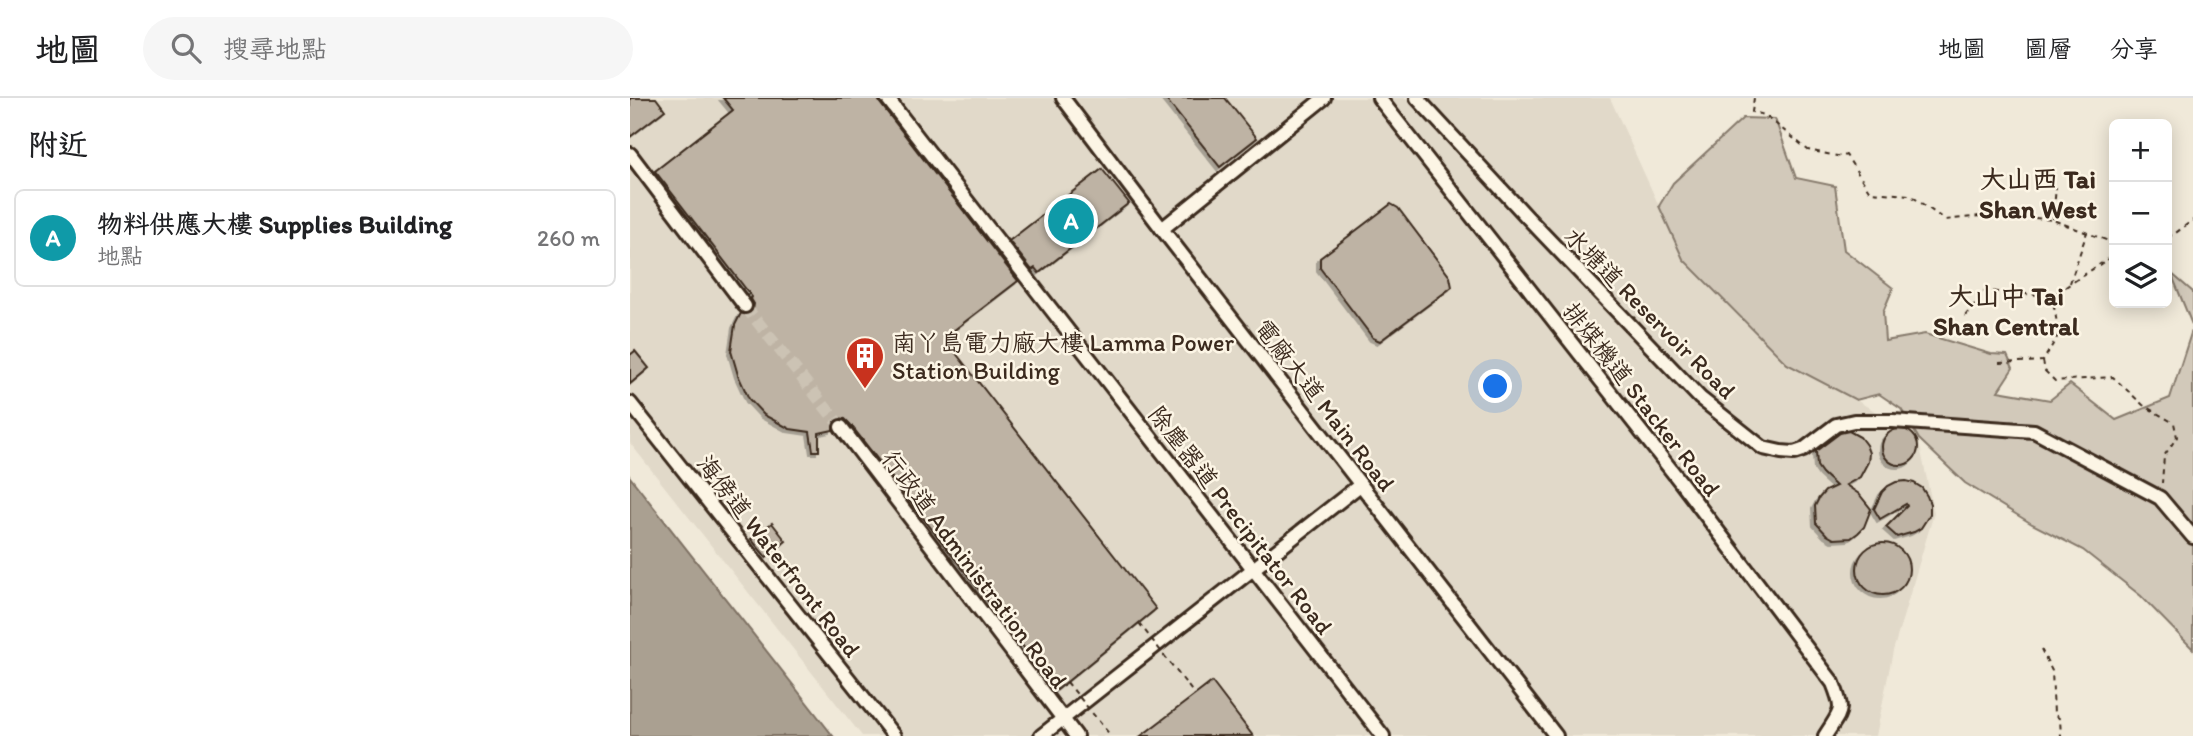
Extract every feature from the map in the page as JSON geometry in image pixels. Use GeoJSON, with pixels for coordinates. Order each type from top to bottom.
{"type":"FeatureCollection","features":[{"type":"Feature","properties":{"kind":"street","name":"除塵器道 Precipitator Road"},"geometry":{"type":"LineString","coordinates":[[887,98],[1383,736]]}},
{"type":"Feature","properties":{"kind":"street","name":"電廠大道 Main Road"},"geometry":{"type":"LineString","coordinates":[[1063,98],[1556,736]]}},
{"type":"Feature","properties":{"kind":"street"},"geometry":{"type":"LineString","coordinates":[[1162,229],[1324,98]]}},
{"type":"Feature","properties":{"kind":"street","name":"排煤機道 Stacker Road"},"geometry":{"type":"LineString","coordinates":[[1379,98],[1679,480],[1833,683],[1841,705],[1839,714],[1825,736]]}},
{"type":"Feature","properties":{"kind":"street","name":"水塘道 Reservoir Road"},"geometry":{"type":"LineString","coordinates":[[1418,98],[1700,398],[1763,448],[1794,453],[1803,450],[1836,425],[1854,421],[2034,430],[2160,498]]}},
{"type":"Feature","properties":{"kind":"street"},"geometry":{"type":"LineString","coordinates":[[630,154],[745,306]]}},
{"type":"Feature","properties":{"kind":"street","name":"海傍道 Waterfront Road"},"geometry":{"type":"LineString","coordinates":[[630,403],[894,736]]}},
{"type":"Feature","properties":{"kind":"street","name":"行政道 Administration Road"},"geometry":{"type":"LineString","coordinates":[[841,427],[1076,736]]}},
{"type":"Feature","properties":{"kind":"street"},"geometry":{"type":"LineString","coordinates":[[1041,736],[1360,485]]}},
{"type":"Feature","properties":{"kind":"street"},"geometry":{"type":"LineString","coordinates":[[2160,498],[2193,537]]}},
{"type":"Feature","properties":{"kind":"path"},"geometry":{"type":"LineString","coordinates":[[1754,98],[1752,112],[1765,115],[1808,150],[1842,157],[1846,155],[1870,192],[1910,195],[1945,219],[1998,214],[2053,220],[2109,241]]}},
{"type":"Feature","properties":{"kind":"path"},"geometry":{"type":"LineString","coordinates":[[2053,220],[2056,187]]}},
{"type":"Feature","properties":{"kind":"path"},"geometry":{"type":"LineString","coordinates":[[2172,235],[2193,220]]}},
{"type":"Feature","properties":{"kind":"path"},"geometry":{"type":"LineString","coordinates":[[2069,285],[2087,231]]}},
{"type":"Feature","properties":{"kind":"path"},"geometry":{"type":"LineString","coordinates":[[1965,316],[1985,291],[2052,296],[2109,258]]}},
{"type":"Feature","properties":{"kind":"path"},"geometry":{"type":"LineString","coordinates":[[2052,296],[2059,334],[2043,361],[2045,372],[2055,381],[2113,377],[2143,405],[2174,424],[2177,437],[2164,456],[2160,498]]}},
{"type":"Feature","properties":{"kind":"path"},"geometry":{"type":"LineString","coordinates":[[1999,363],[2043,361]]}},
{"type":"Feature","properties":{"kind":"path"},"geometry":{"type":"LineString","coordinates":[[1139,623],[1195,695]]}},
{"type":"Feature","properties":{"kind":"path"},"geometry":{"type":"LineString","coordinates":[[2041,649],[2052,671],[2054,714],[2060,719],[2061,736]]}},
{"type":"Feature","properties":{"kind":"path"},"geometry":{"type":"LineString","coordinates":[[1067,682],[1111,736]]}},
{"type":"Feature","properties":{"kind":"shaded area"},"geometry":{"type":"Polygon","coordinates":[[[630,98],[1610,98],[1683,259],[1787,364],[1856,400],[1918,437],[1934,513],[1893,651],[1876,736],[862,736],[630,443],[630,98]]]}},
{"type":"Feature","properties":{"kind":"shaded area"},"geometry":{"type":"Polygon","coordinates":[[[1743,118],[1775,119],[1796,178],[1835,186],[1844,250],[1893,288],[1883,312],[1885,341],[1925,334],[1991,354],[2007,355],[2013,368],[1998,391],[2050,400],[2070,384],[2116,420],[2170,398],[2193,327],[2193,649],[2141,596],[2083,550],[2032,524],[1965,483],[1919,439],[1901,409],[1879,394],[1856,400],[1787,364],[1683,259],[1659,206],[1673,183],[1743,118]]]}},
{"type":"Feature","properties":{"kind":"shaded area"},"geometry":{"type":"Polygon","coordinates":[[[2172,274],[2193,292],[2193,327],[2172,274]]]}},
{"type":"Feature","properties":{"kind":"shaded area"},"geometry":{"type":"Polygon","coordinates":[[[630,477],[833,736],[630,736],[630,477]]]}},
{"type":"Feature","properties":{"kind":"building"},"geometry":{"type":"Polygon","coordinates":[[[630,98],[656,98],[665,110],[630,137],[630,98]]]}},
{"type":"Feature","properties":{"kind":"building","name":"南丫島電力廠大樓 Lamma Power Station Building"},"geometry":{"type":"Polygon","coordinates":[[[723,98],[878,98],[1018,281],[944,338],[1156,609],[1057,690],[845,419],[839,418],[833,423],[833,430],[819,433],[819,451],[813,451],[810,432],[790,429],[764,415],[749,399],[731,351],[735,325],[741,313],[747,315],[753,310],[752,297],[655,171],[733,110],[723,98]]]}},
{"type":"Feature","properties":{"kind":"building"},"geometry":{"type":"Polygon","coordinates":[[[1165,98],[1225,98],[1257,138],[1220,167],[1165,98]]]}},
{"type":"Feature","properties":{"kind":"building"},"geometry":{"type":"Polygon","coordinates":[[[1102,169],[1129,203],[1039,273],[1035,268],[1032,270],[1009,241],[1102,169]]]}},
{"type":"Feature","properties":{"kind":"building"},"geometry":{"type":"Polygon","coordinates":[[[1391,204],[1398,208],[1450,277],[1452,287],[1380,341],[1373,338],[1320,268],[1320,258],[1391,204]]]}},
{"type":"Feature","properties":{"kind":"building"},"geometry":{"type":"Polygon","coordinates":[[[635,351],[649,368],[630,384],[630,355],[635,351]]]}},
{"type":"Feature","properties":{"kind":"building"},"geometry":{"type":"Polygon","coordinates":[[[1900,429],[1913,434],[1918,447],[1913,460],[1900,465],[1887,460],[1882,447],[1887,434],[1900,429]]]}},
{"type":"Feature","properties":{"kind":"building"},"geometry":{"type":"Polygon","coordinates":[[[1849,431],[1860,437],[1869,453],[1868,462],[1860,477],[1846,485],[1859,494],[1871,509],[1864,527],[1858,533],[1851,538],[1834,539],[1816,523],[1815,506],[1819,498],[1825,491],[1836,486],[1817,466],[1816,451],[1840,433],[1849,431]]]}},
{"type":"Feature","properties":{"kind":"building"},"geometry":{"type":"Polygon","coordinates":[[[1906,481],[1922,488],[1930,504],[1930,514],[1921,528],[1897,537],[1886,527],[1906,504],[1880,519],[1874,509],[1888,486],[1906,481]]]}},
{"type":"Feature","properties":{"kind":"building"},"geometry":{"type":"Polygon","coordinates":[[[772,523],[786,541],[766,557],[751,539],[772,523]]]}},
{"type":"Feature","properties":{"kind":"building"},"geometry":{"type":"Polygon","coordinates":[[[1883,543],[1902,550],[1909,569],[1902,588],[1883,595],[1864,588],[1857,569],[1864,550],[1883,543]]]}},
{"type":"Feature","properties":{"kind":"building"},"geometry":{"type":"Polygon","coordinates":[[[1212,682],[1253,736],[1141,736],[1195,695],[1212,682]]]}},
{"type":"Feature","properties":{"kind":"tunnel"},"geometry":{"type":"LineString","coordinates":[[745,306],[841,427]]}},
{"type":"Feature","properties":{"kind":"place","name":"物料供應大樓 Supplies Building"},"geometry":{"type":"Point","coordinates":[1071,221]}},
{"type":"Feature","properties":{"kind":"place","name":"南丫島電力廠大樓 Lamma Power Station Building"},"geometry":{"type":"Point","coordinates":[865,390]}},
{"type":"Feature","properties":{"kind":"district","name":"大山西 Tai Shan West"},"geometry":{"type":"Point","coordinates":[2038,194]}},
{"type":"Feature","properties":{"kind":"district","name":"大山中 Tai Shan Central"},"geometry":{"type":"Point","coordinates":[2006,311]}}]}
